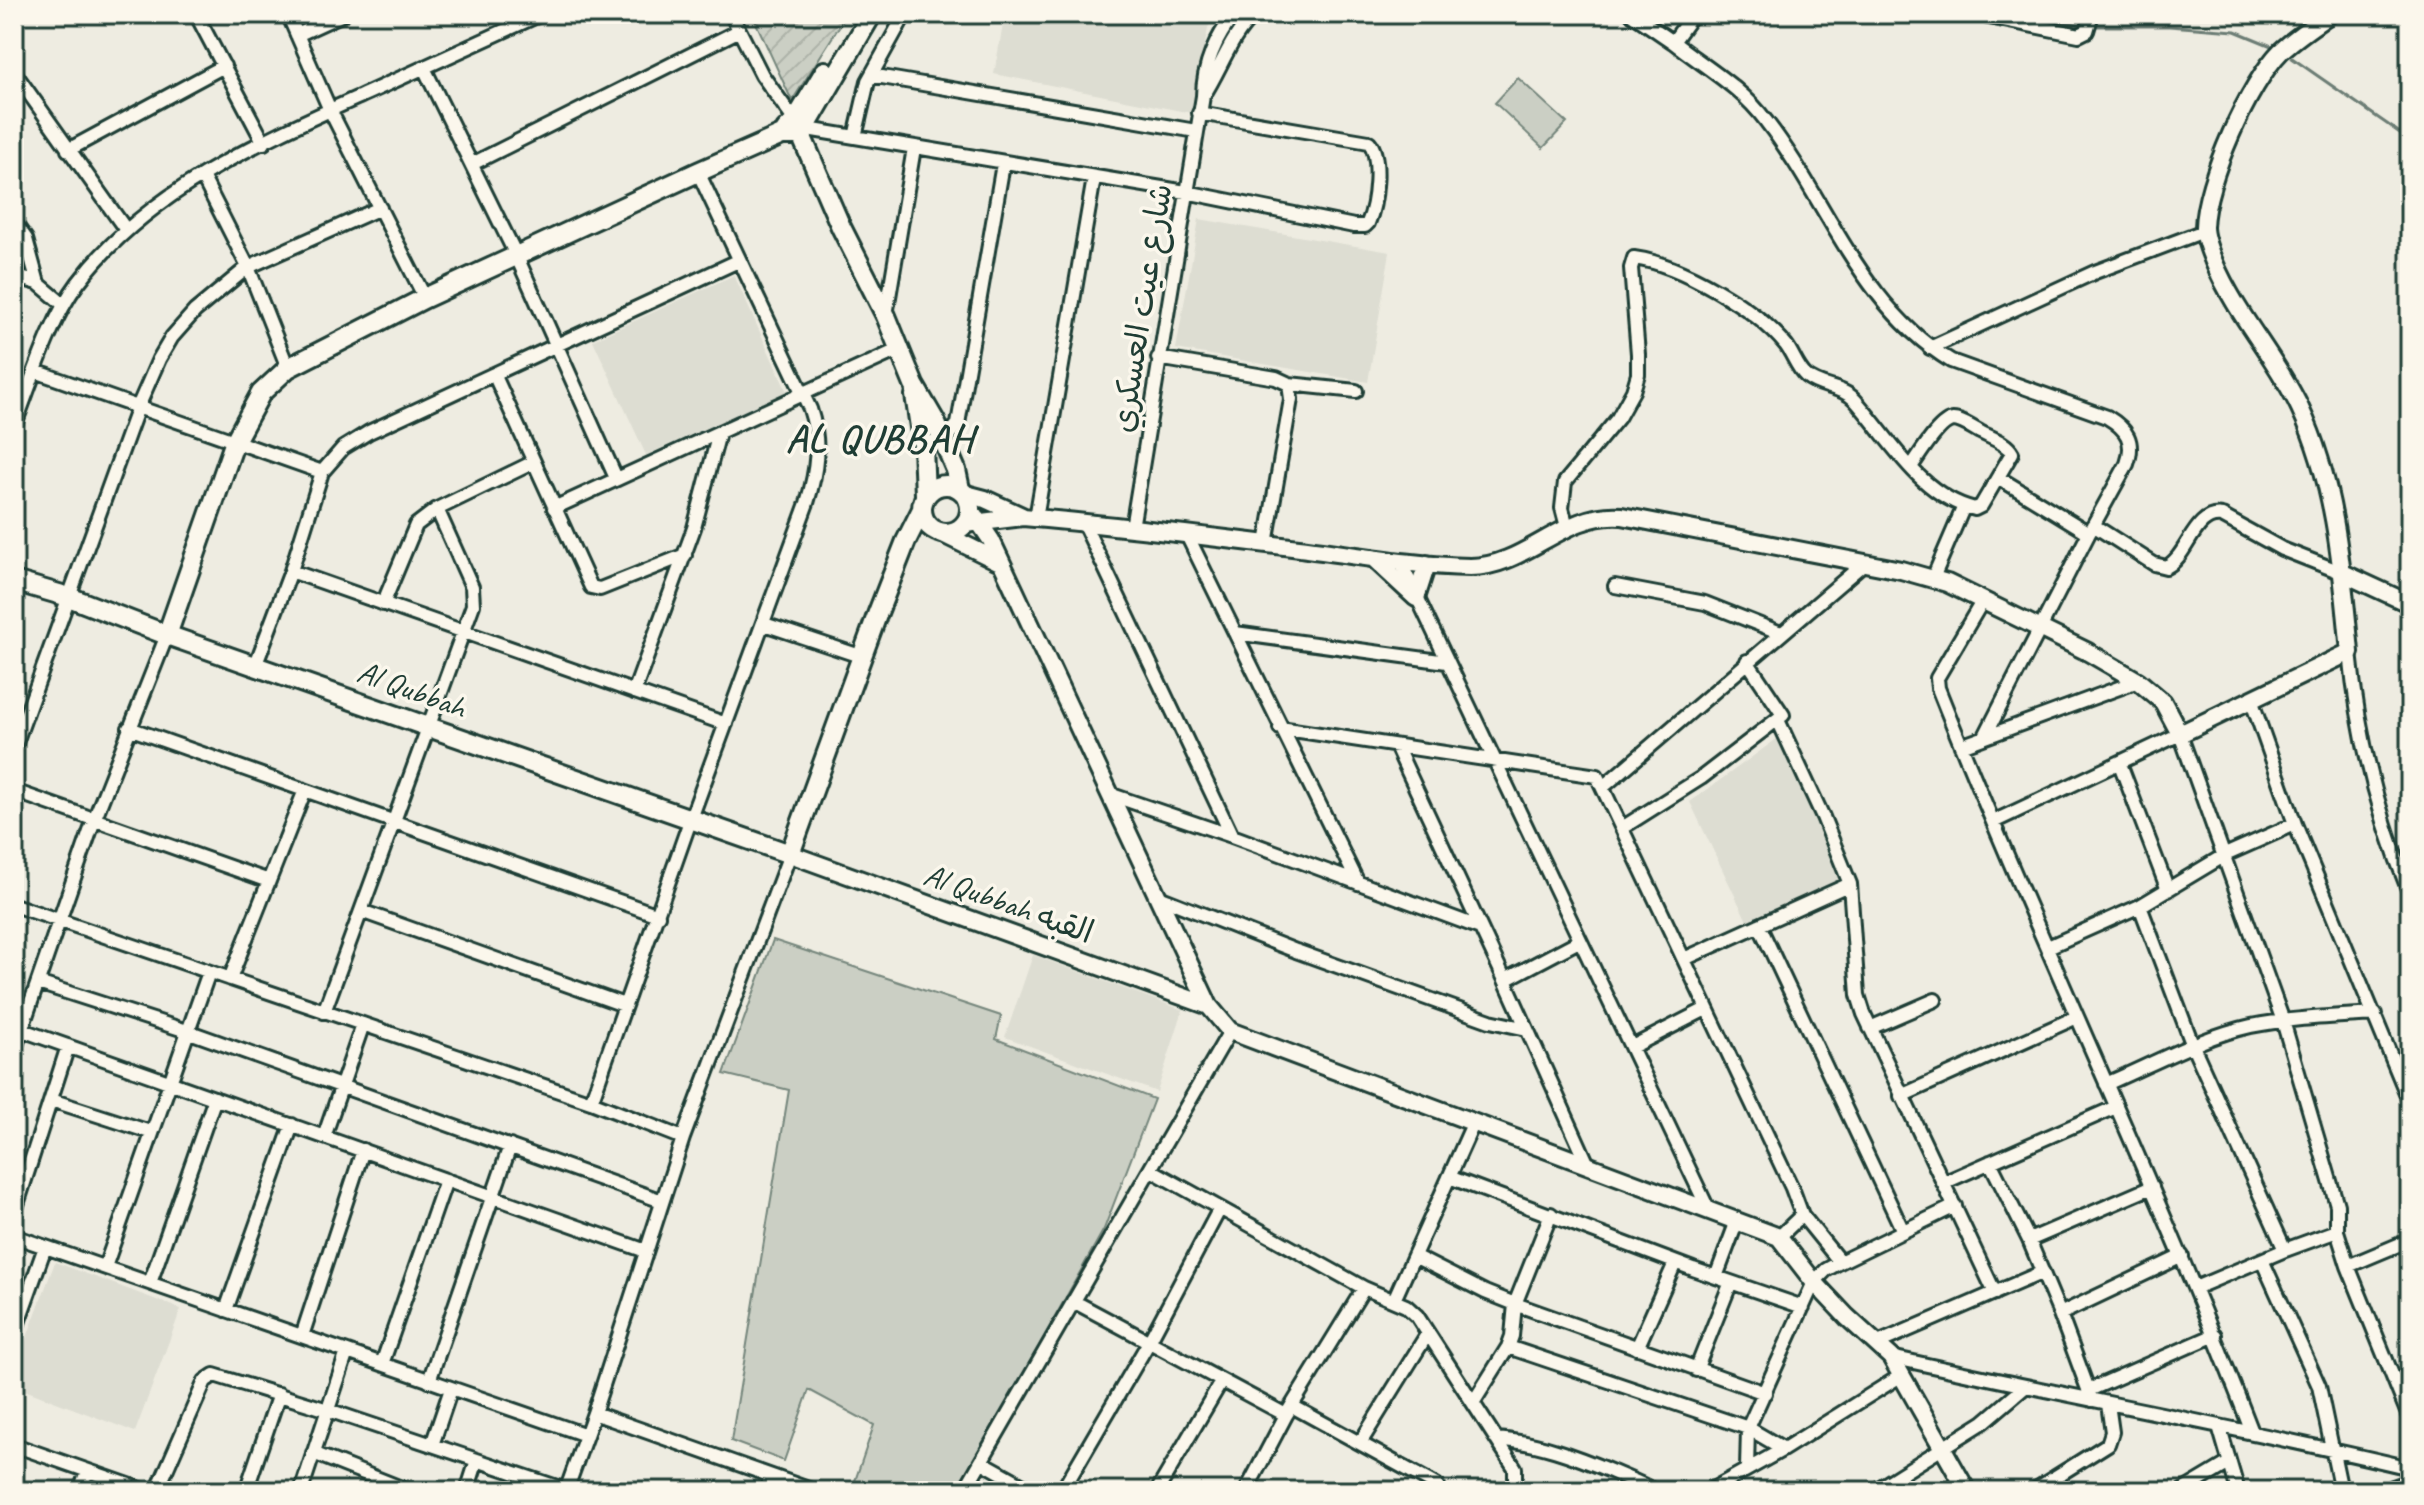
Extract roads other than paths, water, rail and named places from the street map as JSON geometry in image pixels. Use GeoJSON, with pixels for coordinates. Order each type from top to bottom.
{"type":"FeatureCollection","features":[{"type":"Feature","properties":{"kind":"main road"},"geometry":{"type":"LineString","coordinates":[[796,130],[859,14]]}},
{"type":"Feature","properties":{"kind":"main road"},"geometry":{"type":"LineString","coordinates":[[167,635],[235,441],[261,393],[288,368],[516,255],[796,130],[872,14]]}},
{"type":"Feature","properties":{"kind":"main road"},"geometry":{"type":"LineString","coordinates":[[796,130],[886,316],[914,385],[942,438],[968,508]]}},
{"type":"Feature","properties":{"kind":"main road"},"geometry":{"type":"LineString","coordinates":[[914,385],[923,446],[923,503],[927,525],[941,533],[950,533],[968,508]]}},
{"type":"Feature","properties":{"kind":"main road"},"geometry":{"type":"LineString","coordinates":[[790,854],[906,541],[923,503],[937,485],[953,485],[968,508]]}},
{"type":"Feature","properties":{"kind":"main road","name":"Al Qubbah"},"geometry":{"type":"LineString","coordinates":[[14,581],[69,597],[167,635],[790,854]]}},
{"type":"Feature","properties":{"kind":"street"},"geometry":{"type":"LineString","coordinates":[[196,14],[264,143]]}},
{"type":"Feature","properties":{"kind":"street"},"geometry":{"type":"LineString","coordinates":[[288,14],[330,110],[425,298]]}},
{"type":"Feature","properties":{"kind":"street"},"geometry":{"type":"LineString","coordinates":[[297,35],[343,14]]}},
{"type":"Feature","properties":{"kind":"street"},"geometry":{"type":"LineString","coordinates":[[14,427],[20,397],[77,284],[126,230],[164,200],[202,176],[330,110],[541,14]]}},
{"type":"Feature","properties":{"kind":"street"},"geometry":{"type":"LineString","coordinates":[[731,14],[762,75],[796,130],[1186,192],[1360,226],[1368,223],[1375,200],[1374,149],[1369,142],[1199,113]]}},
{"type":"Feature","properties":{"kind":"street","name":"شارع عيت العسكري"},"geometry":{"type":"LineString","coordinates":[[1132,528],[1203,81],[1211,54],[1235,14]]}},
{"type":"Feature","properties":{"kind":"street","name":"شارع عيت العسكري"},"geometry":{"type":"LineString","coordinates":[[1203,96],[1217,76],[1233,41],[1255,14]]}},
{"type":"Feature","properties":{"kind":"street"},"geometry":{"type":"LineString","coordinates":[[1632,14],[1722,76],[1764,118],[1868,282],[1904,327],[1951,361],[2107,417],[2122,426],[2129,436],[2130,455],[1985,736]]}},
{"type":"Feature","properties":{"kind":"street"},"geometry":{"type":"LineString","coordinates":[[1673,42],[1693,14]]}},
{"type":"Feature","properties":{"kind":"street"},"geometry":{"type":"LineString","coordinates":[[1974,14],[2079,35],[2087,31],[2092,14]]}},
{"type":"Feature","properties":{"kind":"street"},"geometry":{"type":"LineString","coordinates":[[2330,14],[2280,53],[2255,90],[2223,151],[2206,203],[2204,231],[2229,292],[2280,370],[2301,409],[2325,478],[2343,573],[2361,730],[2375,793],[2410,894]]}},
{"type":"Feature","properties":{"kind":"street"},"geometry":{"type":"LineString","coordinates":[[855,137],[866,87],[904,16]]}},
{"type":"Feature","properties":{"kind":"street"},"geometry":{"type":"LineString","coordinates":[[472,164],[738,31]]}},
{"type":"Feature","properties":{"kind":"street"},"geometry":{"type":"LineString","coordinates":[[68,150],[224,66]]}},
{"type":"Feature","properties":{"kind":"street"},"geometry":{"type":"LineString","coordinates":[[424,68],[516,255],[616,478]]}},
{"type":"Feature","properties":{"kind":"street"},"geometry":{"type":"LineString","coordinates":[[14,72],[126,230]]}},
{"type":"Feature","properties":{"kind":"street"},"geometry":{"type":"LineString","coordinates":[[872,77],[1196,131]]}},
{"type":"Feature","properties":{"kind":"street"},"geometry":{"type":"LineString","coordinates":[[886,316],[914,148]]}},
{"type":"Feature","properties":{"kind":"street"},"geometry":{"type":"LineString","coordinates":[[923,446],[953,432],[958,424],[1003,164]]}},
{"type":"Feature","properties":{"kind":"street"},"geometry":{"type":"LineString","coordinates":[[591,1102],[813,483],[818,445],[816,426],[804,393],[738,261],[698,172]]}},
{"type":"Feature","properties":{"kind":"street"},"geometry":{"type":"LineString","coordinates":[[202,176],[248,267],[288,368]]}},
{"type":"Feature","properties":{"kind":"street"},"geometry":{"type":"LineString","coordinates":[[1030,517],[1094,178]]}},
{"type":"Feature","properties":{"kind":"street"},"geometry":{"type":"LineString","coordinates":[[14,748],[138,407],[172,337],[195,311],[248,267],[380,208]]}},
{"type":"Feature","properties":{"kind":"street"},"geometry":{"type":"LineString","coordinates":[[14,222],[26,239],[38,283]]}},
{"type":"Feature","properties":{"kind":"street"},"geometry":{"type":"LineString","coordinates":[[1930,348],[2095,272],[2204,231]]}},
{"type":"Feature","properties":{"kind":"street"},"geometry":{"type":"LineString","coordinates":[[1567,527],[1562,508],[1565,482],[1618,418],[1633,391],[1638,374],[1631,268],[1634,258],[1704,283],[1764,324],[1787,346],[1808,378],[1853,398],[1911,467],[1927,484],[1964,506],[1979,507],[2011,459],[2011,450],[1956,420],[1945,423],[1911,467]]}},
{"type":"Feature","properties":{"kind":"street"},"geometry":{"type":"LineString","coordinates":[[256,664],[291,571],[322,472],[343,448],[369,432],[738,261]]}},
{"type":"Feature","properties":{"kind":"street"},"geometry":{"type":"LineString","coordinates":[[14,276],[38,283],[64,305]]}},
{"type":"Feature","properties":{"kind":"street"},"geometry":{"type":"LineString","coordinates":[[554,508],[900,349]]}},
{"type":"Feature","properties":{"kind":"street"},"geometry":{"type":"LineString","coordinates":[[1158,358],[1276,378],[1289,384],[1356,391]]}},
{"type":"Feature","properties":{"kind":"street"},"geometry":{"type":"LineString","coordinates":[[35,371],[322,472]]}},
{"type":"Feature","properties":{"kind":"street"},"geometry":{"type":"LineString","coordinates":[[494,374],[588,584],[595,589],[685,555]]}},
{"type":"Feature","properties":{"kind":"street"},"geometry":{"type":"LineString","coordinates":[[1266,544],[1291,399],[1289,384]]}},
{"type":"Feature","properties":{"kind":"street"},"geometry":{"type":"LineString","coordinates":[[634,692],[685,555],[705,494],[719,433]]}},
{"type":"Feature","properties":{"kind":"street"},"geometry":{"type":"LineString","coordinates":[[383,604],[416,525],[437,509],[534,462]]}},
{"type":"Feature","properties":{"kind":"street"},"geometry":{"type":"LineString","coordinates":[[1999,478],[2154,564],[2166,567],[2178,558],[2203,521],[2215,514],[2282,549],[2410,604]]}},
{"type":"Feature","properties":{"kind":"street"},"geometry":{"type":"LineString","coordinates":[[968,508],[985,499],[1030,517]]}},
{"type":"Feature","properties":{"kind":"street"},"geometry":{"type":"LineString","coordinates":[[1933,578],[1964,506]]}},
{"type":"Feature","properties":{"kind":"street"},"geometry":{"type":"LineString","coordinates":[[968,508],[1373,558],[1486,566],[1515,556],[1592,516],[1622,516],[1933,578],[2040,628],[2138,681],[2163,702],[2180,734],[2225,855],[2283,1021],[2337,1205],[2337,1231],[2348,1266],[2410,1419]]}},
{"type":"Feature","properties":{"kind":"street"},"geometry":{"type":"LineString","coordinates":[[968,508],[1000,562],[1209,1006],[1230,1031],[1779,1237],[1814,1282],[1891,1357],[1967,1491]]}},
{"type":"Feature","properties":{"kind":"street"},"geometry":{"type":"LineString","coordinates":[[324,1012],[474,595],[437,509]]}},
{"type":"Feature","properties":{"kind":"street"},"geometry":{"type":"LineString","coordinates":[[1083,522],[1232,836]]}},
{"type":"Feature","properties":{"kind":"street"},"geometry":{"type":"LineString","coordinates":[[941,533],[1000,562]]}},
{"type":"Feature","properties":{"kind":"street"},"geometry":{"type":"LineString","coordinates":[[1187,535],[1358,883]]}},
{"type":"Feature","properties":{"kind":"street"},"geometry":{"type":"LineString","coordinates":[[1373,558],[1416,598]]}},
{"type":"Feature","properties":{"kind":"street"},"geometry":{"type":"LineString","coordinates":[[1400,561],[1709,1211]]}},
{"type":"Feature","properties":{"kind":"street"},"geometry":{"type":"LineString","coordinates":[[1416,598],[1427,564]]}},
{"type":"Feature","properties":{"kind":"street"},"geometry":{"type":"LineString","coordinates":[[1603,787],[1863,564]]}},
{"type":"Feature","properties":{"kind":"street"},"geometry":{"type":"LineString","coordinates":[[291,571],[726,724]]}},
{"type":"Feature","properties":{"kind":"street"},"geometry":{"type":"LineString","coordinates":[[1615,586],[1705,603],[1781,633]]}},
{"type":"Feature","properties":{"kind":"street"},"geometry":{"type":"LineString","coordinates":[[1983,600],[1937,682],[1993,822],[2182,1256],[2252,1432]]}},
{"type":"Feature","properties":{"kind":"street"},"geometry":{"type":"LineString","coordinates":[[764,624],[863,657]]}},
{"type":"Feature","properties":{"kind":"street"},"geometry":{"type":"LineString","coordinates":[[1235,633],[1447,662]]}},
{"type":"Feature","properties":{"kind":"street"},"geometry":{"type":"LineString","coordinates":[[14,1051],[94,820],[167,635]]}},
{"type":"Feature","properties":{"kind":"street"},"geometry":{"type":"LineString","coordinates":[[1993,822],[2252,702],[2350,652]]}},
{"type":"Feature","properties":{"kind":"street"},"geometry":{"type":"LineString","coordinates":[[1622,828],[1701,778],[1783,715],[1747,661]]}},
{"type":"Feature","properties":{"kind":"street"},"geometry":{"type":"LineString","coordinates":[[1961,746],[2138,681]]}},
{"type":"Feature","properties":{"kind":"street"},"geometry":{"type":"LineString","coordinates":[[2252,702],[2295,824],[2410,1102]]}},
{"type":"Feature","properties":{"kind":"street"},"geometry":{"type":"LineString","coordinates":[[1778,720],[1850,884],[1858,995],[1870,1028],[1995,1293]]}},
{"type":"Feature","properties":{"kind":"street"},"geometry":{"type":"LineString","coordinates":[[129,728],[658,915]]}},
{"type":"Feature","properties":{"kind":"street"},"geometry":{"type":"LineString","coordinates":[[1280,728],[1597,776],[1802,1215],[1840,1262]]}},
{"type":"Feature","properties":{"kind":"street"},"geometry":{"type":"LineString","coordinates":[[1396,746],[1589,1167]]}},
{"type":"Feature","properties":{"kind":"street"},"geometry":{"type":"LineString","coordinates":[[2120,764],[2168,890]]}},
{"type":"Feature","properties":{"kind":"street"},"geometry":{"type":"LineString","coordinates":[[230,979],[305,790]]}},
{"type":"Feature","properties":{"kind":"street"},"geometry":{"type":"LineString","coordinates":[[14,791],[269,881]]}},
{"type":"Feature","properties":{"kind":"street"},"geometry":{"type":"LineString","coordinates":[[1109,794],[1478,927]]}},
{"type":"Feature","properties":{"kind":"street"},"geometry":{"type":"LineString","coordinates":[[2048,947],[2140,906],[2225,855],[2295,824]]}},
{"type":"Feature","properties":{"kind":"street"},"geometry":{"type":"LineString","coordinates":[[157,1491],[208,1377],[220,1375],[566,1490],[683,1138],[790,854]]}},
{"type":"Feature","properties":{"kind":"street","name":"Al Qubbah القبه"},"geometry":{"type":"LineString","coordinates":[[790,854],[1209,1006]]}},
{"type":"Feature","properties":{"kind":"street"},"geometry":{"type":"LineString","coordinates":[[1684,959],[1850,884]]}},
{"type":"Feature","properties":{"kind":"street"},"geometry":{"type":"LineString","coordinates":[[1159,897],[1311,957],[1490,1021],[1527,1029]]}},
{"type":"Feature","properties":{"kind":"street"},"geometry":{"type":"LineString","coordinates":[[14,905],[591,1102],[683,1138]]}},
{"type":"Feature","properties":{"kind":"street"},"geometry":{"type":"LineString","coordinates":[[2140,906],[2193,1046],[2285,1250]]}},
{"type":"Feature","properties":{"kind":"street"},"geometry":{"type":"LineString","coordinates":[[361,911],[624,1005]]}},
{"type":"Feature","properties":{"kind":"street"},"geometry":{"type":"LineString","coordinates":[[1759,925],[1903,1231]]}},
{"type":"Feature","properties":{"kind":"street"},"geometry":{"type":"LineString","coordinates":[[1505,980],[1579,941]]}},
{"type":"Feature","properties":{"kind":"street"},"geometry":{"type":"LineString","coordinates":[[105,1267],[150,1132],[209,972]]}},
{"type":"Feature","properties":{"kind":"street"},"geometry":{"type":"LineString","coordinates":[[38,983],[187,1031],[662,1201]]}},
{"type":"Feature","properties":{"kind":"street"},"geometry":{"type":"LineString","coordinates":[[1870,1028],[1935,1000]]}},
{"type":"Feature","properties":{"kind":"street"},"geometry":{"type":"LineString","coordinates":[[1632,1047],[1706,1009]]}},
{"type":"Feature","properties":{"kind":"street"},"geometry":{"type":"LineString","coordinates":[[2106,1084],[2193,1046],[2248,1027],[2283,1021],[2375,1014]]}},
{"type":"Feature","properties":{"kind":"street"},"geometry":{"type":"LineString","coordinates":[[1901,1096],[2077,1017]]}},
{"type":"Feature","properties":{"kind":"street"},"geometry":{"type":"LineString","coordinates":[[324,1137],[363,1024]]}},
{"type":"Feature","properties":{"kind":"street"},"geometry":{"type":"LineString","coordinates":[[22,1030],[646,1251]]}},
{"type":"Feature","properties":{"kind":"street"},"geometry":{"type":"LineString","coordinates":[[964,1491],[1230,1031]]}},
{"type":"Feature","properties":{"kind":"street"},"geometry":{"type":"LineString","coordinates":[[14,1214],[68,1046]]}},
{"type":"Feature","properties":{"kind":"street"},"geometry":{"type":"LineString","coordinates":[[150,1283],[215,1098]]}},
{"type":"Feature","properties":{"kind":"street"},"geometry":{"type":"LineString","coordinates":[[51,1100],[150,1132]]}},
{"type":"Feature","properties":{"kind":"street"},"geometry":{"type":"LineString","coordinates":[[1943,1183],[2116,1107]]}},
{"type":"Feature","properties":{"kind":"street"},"geometry":{"type":"LineString","coordinates":[[1394,1300],[1473,1124]]}},
{"type":"Feature","properties":{"kind":"street"},"geometry":{"type":"LineString","coordinates":[[226,1310],[292,1125]]}},
{"type":"Feature","properties":{"kind":"street"},"geometry":{"type":"LineString","coordinates":[[429,1381],[510,1146]]}},
{"type":"Feature","properties":{"kind":"street"},"geometry":{"type":"LineString","coordinates":[[302,1336],[363,1150]]}},
{"type":"Feature","properties":{"kind":"street"},"geometry":{"type":"LineString","coordinates":[[1990,1162],[2043,1272],[2090,1395]]}},
{"type":"Feature","properties":{"kind":"street"},"geometry":{"type":"LineString","coordinates":[[1151,1170],[1364,1288],[1406,1306],[1417,1316],[1515,1468],[1515,1491]]}},
{"type":"Feature","properties":{"kind":"street"},"geometry":{"type":"LineString","coordinates":[[1449,1177],[1675,1263],[1803,1307]]}},
{"type":"Feature","properties":{"kind":"street"},"geometry":{"type":"LineString","coordinates":[[382,1364],[446,1180]]}},
{"type":"Feature","properties":{"kind":"street"},"geometry":{"type":"LineString","coordinates":[[2029,1240],[2152,1187]]}},
{"type":"Feature","properties":{"kind":"street"},"geometry":{"type":"LineString","coordinates":[[1747,1469],[1748,1428],[1814,1282],[1840,1262],[1955,1206]]}},
{"type":"Feature","properties":{"kind":"street"},"geometry":{"type":"LineString","coordinates":[[1062,1491],[1149,1342],[1219,1210]]}},
{"type":"Feature","properties":{"kind":"street"},"geometry":{"type":"LineString","coordinates":[[1473,1403],[1508,1347],[1515,1304],[1551,1214]]}},
{"type":"Feature","properties":{"kind":"street"},"geometry":{"type":"LineString","coordinates":[[1779,1237],[1802,1215]]}},
{"type":"Feature","properties":{"kind":"street"},"geometry":{"type":"LineString","coordinates":[[1716,1277],[1737,1221]]}},
{"type":"Feature","properties":{"kind":"street"},"geometry":{"type":"LineString","coordinates":[[2195,1288],[2337,1231]]}},
{"type":"Feature","properties":{"kind":"street"},"geometry":{"type":"LineString","coordinates":[[14,1236],[586,1435]]}},
{"type":"Feature","properties":{"kind":"street"},"geometry":{"type":"LineString","coordinates":[[2348,1266],[2410,1240]]}},
{"type":"Feature","properties":{"kind":"street"},"geometry":{"type":"LineString","coordinates":[[14,1334],[45,1247]]}},
{"type":"Feature","properties":{"kind":"street"},"geometry":{"type":"LineString","coordinates":[[1414,1256],[1515,1304],[1765,1393]]}},
{"type":"Feature","properties":{"kind":"street"},"geometry":{"type":"LineString","coordinates":[[2060,1314],[2182,1256]]}},
{"type":"Feature","properties":{"kind":"street"},"geometry":{"type":"LineString","coordinates":[[2262,1260],[2319,1386],[2341,1491]]}},
{"type":"Feature","properties":{"kind":"street"},"geometry":{"type":"LineString","coordinates":[[1637,1348],[1675,1263]]}},
{"type":"Feature","properties":{"kind":"street"},"geometry":{"type":"LineString","coordinates":[[1878,1343],[2043,1272]]}},
{"type":"Feature","properties":{"kind":"street"},"geometry":{"type":"LineString","coordinates":[[1696,1370],[1731,1282]]}},
{"type":"Feature","properties":{"kind":"street"},"geometry":{"type":"LineString","coordinates":[[1246,1491],[1289,1411],[1364,1288]]}},
{"type":"Feature","properties":{"kind":"street"},"geometry":{"type":"LineString","coordinates":[[1073,1301],[1221,1382],[1360,1443],[1436,1485],[1440,1491]]}},
{"type":"Feature","properties":{"kind":"street"},"geometry":{"type":"LineString","coordinates":[[1360,1443],[1428,1333]]}},
{"type":"Feature","properties":{"kind":"street"},"geometry":{"type":"LineString","coordinates":[[2090,1395],[2215,1335]]}},
{"type":"Feature","properties":{"kind":"street"},"geometry":{"type":"LineString","coordinates":[[1508,1347],[1748,1428],[1784,1449]]}},
{"type":"Feature","properties":{"kind":"street"},"geometry":{"type":"LineString","coordinates":[[301,1491],[347,1352]]}},
{"type":"Feature","properties":{"kind":"street"},"geometry":{"type":"LineString","coordinates":[[1891,1357],[2025,1387],[2090,1395],[2108,1404],[2252,1432],[2410,1468]]}},
{"type":"Feature","properties":{"kind":"street"},"geometry":{"type":"LineString","coordinates":[[1709,1491],[1784,1449],[1902,1375]]}},
{"type":"Feature","properties":{"kind":"street"},"geometry":{"type":"LineString","coordinates":[[1157,1491],[1221,1382]]}},
{"type":"Feature","properties":{"kind":"street"},"geometry":{"type":"LineString","coordinates":[[1874,1491],[1984,1422],[2025,1387]]}},
{"type":"Feature","properties":{"kind":"street"},"geometry":{"type":"LineString","coordinates":[[432,1445],[451,1389]]}},
{"type":"Feature","properties":{"kind":"street"},"geometry":{"type":"LineString","coordinates":[[246,1491],[279,1394]]}},
{"type":"Feature","properties":{"kind":"street"},"geometry":{"type":"LineString","coordinates":[[2033,1491],[2108,1444],[2112,1432],[2108,1404]]}},
{"type":"Feature","properties":{"kind":"street"},"geometry":{"type":"LineString","coordinates":[[594,1413],[814,1491]]}},
{"type":"Feature","properties":{"kind":"street"},"geometry":{"type":"LineString","coordinates":[[2219,1426],[2238,1491]]}},
{"type":"Feature","properties":{"kind":"street"},"geometry":{"type":"LineString","coordinates":[[1496,1439],[1523,1441],[1553,1450],[1589,1462],[1654,1491]]}},
{"type":"Feature","properties":{"kind":"street"},"geometry":{"type":"LineString","coordinates":[[14,1445],[146,1491]]}},
{"type":"Feature","properties":{"kind":"street"},"geometry":{"type":"LineString","coordinates":[[313,1453],[409,1491]]}},
{"type":"Feature","properties":{"kind":"street"},"geometry":{"type":"LineString","coordinates":[[467,1491],[477,1460]]}},
{"type":"Feature","properties":{"kind":"street"},"geometry":{"type":"LineString","coordinates":[[982,1462],[1034,1491]]}},
{"type":"Feature","properties":{"kind":"street"},"geometry":{"type":"LineString","coordinates":[[2182,1491],[2229,1463]]}},
{"type":"Feature","properties":{"kind":"street"},"geometry":{"type":"LineString","coordinates":[[80,1491],[87,1471]]}},
{"type":"Feature","properties":{"kind":"street"},"geometry":{"type":"LineString","coordinates":[[766,1491],[771,1476]]}},
{"type":"Feature","properties":{"kind":"street"},"geometry":{"type":"LineString","coordinates":[[1732,1478],[1740,1491]]}},
{"type":"Feature","properties":{"kind":"street"},"geometry":{"type":"LineString","coordinates":[[2382,1491],[2410,1481]]}},
{"type":"Feature","properties":{"kind":"waterway"},"geometry":{"type":"LineString","coordinates":[[2023,14],[2086,26]]}},
{"type":"Feature","properties":{"kind":"waterway"},"geometry":{"type":"LineString","coordinates":[[2094,26],[2169,26],[2235,31],[2274,47]]}},
{"type":"Feature","properties":{"kind":"waterway"},"geometry":{"type":"LineString","coordinates":[[2292,58],[2410,140]]}},
{"type":"Feature","properties":{"kind":"district","name":"AL QUBBAH"},"geometry":{"type":"Point","coordinates":[880,437]}}]}
